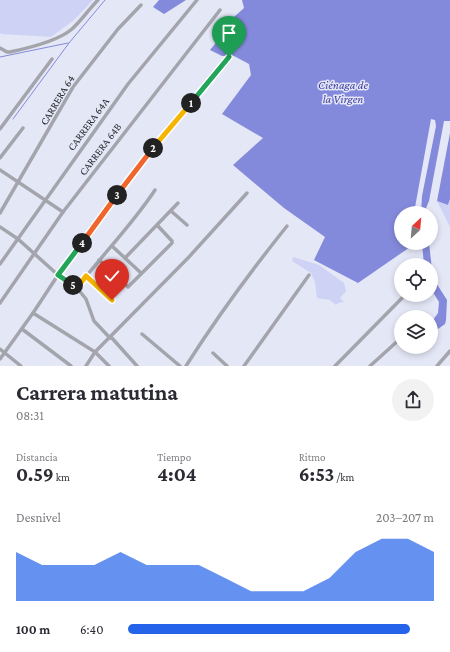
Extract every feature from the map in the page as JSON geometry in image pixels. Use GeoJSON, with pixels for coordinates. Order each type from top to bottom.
{"type":"FeatureCollection","features":[{"type":"Feature","properties":{"kind":"street"},"geometry":{"type":"LineString","coordinates":[[0,48],[7,52],[18,50],[64,34],[73,28],[98,0]]}},
{"type":"Feature","properties":{"kind":"street","name":"CARRERA 64A"},"geometry":{"type":"LineString","coordinates":[[0,264],[128,84],[198,0]]}},
{"type":"Feature","properties":{"kind":"street","name":"CARRERA 64"},"geometry":{"type":"LineString","coordinates":[[0,213],[74,87],[118,29],[140,5]]}},
{"type":"Feature","properties":{"kind":"street","name":"CARRERA 64B"},"geometry":{"type":"LineString","coordinates":[[0,303],[63,212],[220,10]]}},
{"type":"Feature","properties":{"kind":"street"},"geometry":{"type":"LineString","coordinates":[[0,359],[58,275],[147,155],[229,57]]}},
{"type":"Feature","properties":{"kind":"street"},"geometry":{"type":"LineString","coordinates":[[0,129],[52,59]]}},
{"type":"Feature","properties":{"kind":"street"},"geometry":{"type":"LineString","coordinates":[[0,158],[23,128]]}},
{"type":"Feature","properties":{"kind":"street"},"geometry":{"type":"LineString","coordinates":[[0,170],[63,212]]}},
{"type":"Feature","properties":{"kind":"street"},"geometry":{"type":"LineString","coordinates":[[77,288],[112,246],[155,190]]}},
{"type":"Feature","properties":{"kind":"street"},"geometry":{"type":"LineString","coordinates":[[86,366],[95,352],[188,258],[247,193]]}},
{"type":"Feature","properties":{"kind":"street"},"geometry":{"type":"LineString","coordinates":[[125,258],[178,203]]}},
{"type":"Feature","properties":{"kind":"street"},"geometry":{"type":"LineString","coordinates":[[171,211],[187,225]]}},
{"type":"Feature","properties":{"kind":"street"},"geometry":{"type":"LineString","coordinates":[[99,260],[128,287],[172,243],[172,241],[157,225]]}},
{"type":"Feature","properties":{"kind":"street"},"geometry":{"type":"LineString","coordinates":[[186,366],[207,332],[242,283],[287,226]]}},
{"type":"Feature","properties":{"kind":"street"},"geometry":{"type":"LineString","coordinates":[[0,227],[18,239],[58,275],[77,288],[86,299],[94,320],[137,366]]}},
{"type":"Feature","properties":{"kind":"street"},"geometry":{"type":"LineString","coordinates":[[112,246],[141,273]]}},
{"type":"Feature","properties":{"kind":"street"},"geometry":{"type":"LineString","coordinates":[[244,366],[309,275]]}},
{"type":"Feature","properties":{"kind":"street"},"geometry":{"type":"LineString","coordinates":[[86,276],[112,300]]}},
{"type":"Feature","properties":{"kind":"street"},"geometry":{"type":"LineString","coordinates":[[336,366],[399,302]]}},
{"type":"Feature","properties":{"kind":"street"},"geometry":{"type":"LineString","coordinates":[[33,313],[95,352],[109,366]]}},
{"type":"Feature","properties":{"kind":"street"},"geometry":{"type":"LineString","coordinates":[[22,329],[71,366]]}},
{"type":"Feature","properties":{"kind":"street"},"geometry":{"type":"LineString","coordinates":[[142,334],[180,366]]}},
{"type":"Feature","properties":{"kind":"street"},"geometry":{"type":"LineString","coordinates":[[370,366],[394,344]]}},
{"type":"Feature","properties":{"kind":"street"},"geometry":{"type":"LineString","coordinates":[[0,349],[22,366]]}},
{"type":"Feature","properties":{"kind":"street"},"geometry":{"type":"LineString","coordinates":[[443,366],[438,365],[450,351]]}},
{"type":"Feature","properties":{"kind":"street"},"geometry":{"type":"LineString","coordinates":[[213,352],[227,366]]}},
{"type":"Feature","properties":{"kind":"shaded area"},"geometry":{"type":"Polygon","coordinates":[[[0,0],[93,0],[74,20],[51,37],[0,33],[0,0]]]}},
{"type":"Feature","properties":{"kind":"shaded area"},"geometry":{"type":"Polygon","coordinates":[[[450,199],[450,227],[437,201],[448,205],[450,199]]]}},
{"type":"Feature","properties":{"kind":"shaded area"},"geometry":{"type":"Polygon","coordinates":[[[293,257],[319,265],[344,283],[346,291],[340,298],[344,302],[336,305],[330,300],[317,298],[315,282],[311,273],[292,261],[293,257]]]}},
{"type":"Feature","properties":{"kind":"water"},"geometry":{"type":"Polygon","coordinates":[[[159,0],[186,0],[164,14],[153,7],[159,0]]]}},
{"type":"Feature","properties":{"kind":"water","name":"Ciénaga de la Virgen"},"geometry":{"type":"Polygon","coordinates":[[[242,0],[450,0],[450,121],[444,121],[429,201],[427,206],[421,206],[422,196],[436,126],[435,120],[431,119],[415,206],[394,206],[394,250],[406,250],[358,283],[314,260],[325,237],[284,208],[233,165],[263,138],[222,114],[251,75],[249,64],[234,56],[222,56],[210,50],[223,34],[225,25],[244,8],[242,0]]]}},
{"type":"Feature","properties":{"kind":"water"},"geometry":{"type":"Polygon","coordinates":[[[450,133],[450,199],[448,205],[437,201],[450,133]]]}},
{"type":"Feature","properties":{"kind":"water"},"geometry":{"type":"Polygon","coordinates":[[[423,250],[430,250],[431,258],[423,258],[423,250]]]}},
{"type":"Feature","properties":{"kind":"water"},"geometry":{"type":"Polygon","coordinates":[[[438,286],[447,300],[445,324],[438,329],[438,313],[438,286]]]}},
{"type":"Feature","properties":{"kind":"waterway"},"geometry":{"type":"LineString","coordinates":[[13,119],[69,43],[105,0]]}},
{"type":"Feature","properties":{"kind":"waterway"},"geometry":{"type":"LineString","coordinates":[[0,57],[68,43]]}},
{"type":"Feature","properties":{"kind":"route"},"geometry":{"type":"LineString","coordinates":[[112,300],[86,276],[77,288],[58,275],[147,155],[229,57]]}}]}
